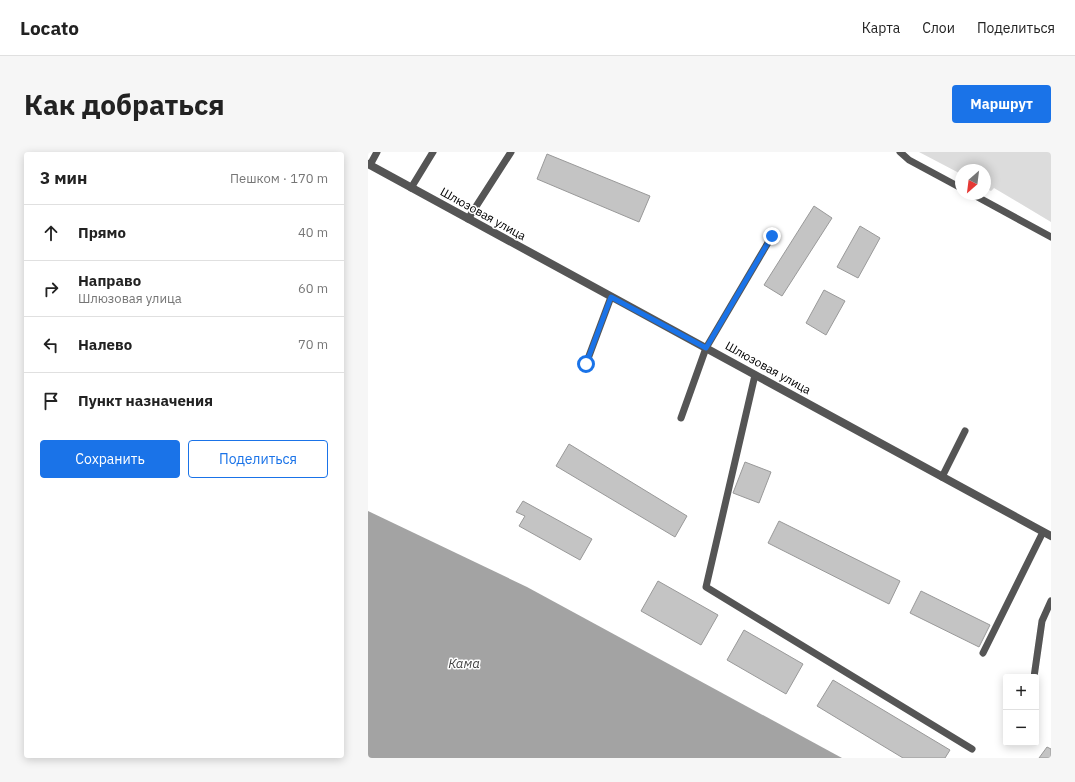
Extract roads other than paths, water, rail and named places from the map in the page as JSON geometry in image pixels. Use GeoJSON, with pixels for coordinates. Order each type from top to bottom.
{"type":"FeatureCollection","features":[{"type":"Feature","properties":{"kind":"street","name":"Шлюзовая улица"},"geometry":{"type":"LineString","coordinates":[[369,165],[1051,536]]}},
{"type":"Feature","properties":{"kind":"lane"},"geometry":{"type":"LineString","coordinates":[[369,165],[378,152]]}},
{"type":"Feature","properties":{"kind":"lane"},"geometry":{"type":"LineString","coordinates":[[410,188],[433,152]]}},
{"type":"Feature","properties":{"kind":"lane"},"geometry":{"type":"LineString","coordinates":[[468,219],[511,152]]}},
{"type":"Feature","properties":{"kind":"lane"},"geometry":{"type":"LineString","coordinates":[[900,152],[909,160],[955,185]]}},
{"type":"Feature","properties":{"kind":"lane"},"geometry":{"type":"LineString","coordinates":[[983,200],[1051,237]]}},
{"type":"Feature","properties":{"kind":"lane"},"geometry":{"type":"LineString","coordinates":[[681,418],[706,348],[772,236]]}},
{"type":"Feature","properties":{"kind":"lane"},"geometry":{"type":"LineString","coordinates":[[586,364],[611,297]]}},
{"type":"Feature","properties":{"kind":"lane"},"geometry":{"type":"LineString","coordinates":[[755,375],[706,587],[972,749]]}},
{"type":"Feature","properties":{"kind":"lane"},"geometry":{"type":"LineString","coordinates":[[942,477],[965,431]]}},
{"type":"Feature","properties":{"kind":"lane"},"geometry":{"type":"LineString","coordinates":[[983,653],[1043,532]]}},
{"type":"Feature","properties":{"kind":"lane"},"geometry":{"type":"LineString","coordinates":[[1034,674],[1042,621],[1051,601]]}},
{"type":"Feature","properties":{"kind":"water","name":"Кама"},"geometry":{"type":"Polygon","coordinates":[[[368,511],[527,587],[842,758],[368,758],[368,511]]]}}]}
